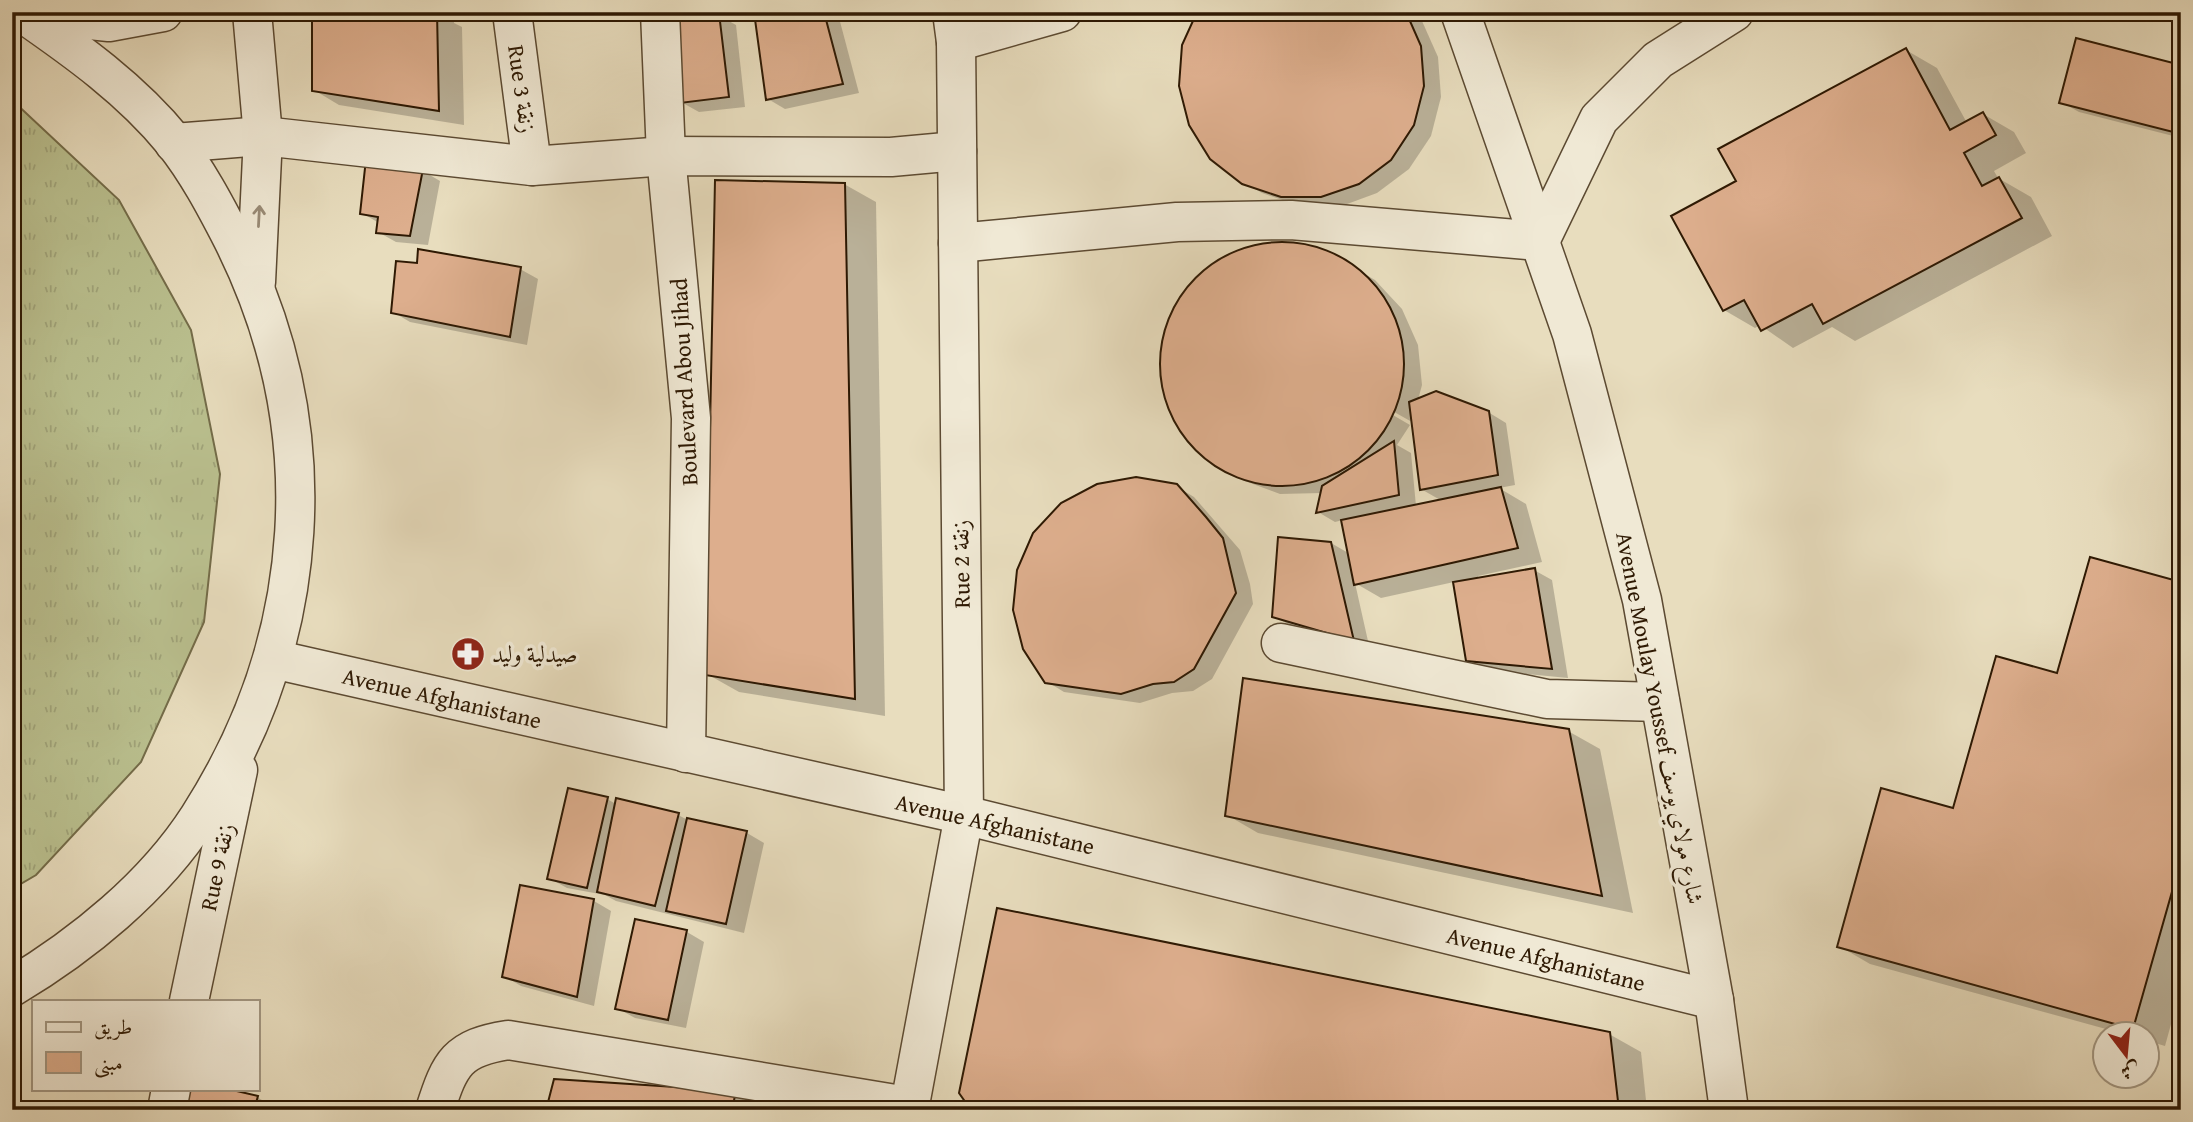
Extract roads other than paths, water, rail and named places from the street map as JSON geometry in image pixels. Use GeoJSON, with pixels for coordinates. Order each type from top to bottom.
{"type":"FeatureCollection","features":[{"type":"Feature","properties":{"kind":"street"},"geometry":{"type":"LineString","coordinates":[[21,12],[109,22],[163,12]]}},
{"type":"Feature","properties":{"kind":"street"},"geometry":{"type":"LineString","coordinates":[[12,987],[62,957],[135,894],[198,819],[245,734],[276,651],[295,552],[296,461],[283,371],[256,284],[214,203],[174,143],[96,65],[21,12]]}},
{"type":"Feature","properties":{"kind":"street"},"geometry":{"type":"LineString","coordinates":[[252,12],[263,136],[256,284]]}},
{"type":"Feature","properties":{"kind":"street","name":"Rue 3 زنقة"},"geometry":{"type":"LineString","coordinates":[[512,12],[532,166]]}},
{"type":"Feature","properties":{"kind":"street","name":"Boulevard Abou Jihad"},"geometry":{"type":"LineString","coordinates":[[660,12],[666,156],[691,418],[686,753]]}},
{"type":"Feature","properties":{"kind":"street"},"geometry":{"type":"LineString","coordinates":[[954,27],[1062,12]]}},
{"type":"Feature","properties":{"kind":"street","name":"Avenue Moulay Youssef شارع مولاي يوسف"},"geometry":{"type":"LineString","coordinates":[[1460,12],[1572,334],[1642,600],[1714,1000],[1729,1110]]}},
{"type":"Feature","properties":{"kind":"street"},"geometry":{"type":"LineString","coordinates":[[958,243],[1177,222],[1291,220],[1540,240],[1598,120],[1658,60],[1734,12]]}},
{"type":"Feature","properties":{"kind":"street","name":"Rue 2 زنقة"},"geometry":{"type":"LineString","coordinates":[[908,1108],[964,815],[954,27]]}},
{"type":"Feature","properties":{"kind":"street"},"geometry":{"type":"LineString","coordinates":[[174,143],[263,136],[532,166],[666,156],[891,157],[957,151]]}},
{"type":"Feature","properties":{"kind":"street"},"geometry":{"type":"LineString","coordinates":[[1281,643],[1547,699],[1660,702]]}},
{"type":"Feature","properties":{"kind":"street","name":"Avenue Afghanistane"},"geometry":{"type":"LineString","coordinates":[[276,651],[686,753],[964,815],[1714,1000]]}},
{"type":"Feature","properties":{"kind":"street","name":"Rue 9 زنقة"},"geometry":{"type":"LineString","coordinates":[[190,1000],[245,734]]}},
{"type":"Feature","properties":{"kind":"street"},"geometry":{"type":"LineString","coordinates":[[435,1110],[443,1083],[456,1058],[478,1045],[508,1040],[792,1098],[908,1108]]}},
{"type":"Feature","properties":{"kind":"street"},"geometry":{"type":"LineString","coordinates":[[167,1110],[171,1090]]}},
{"type":"Feature","properties":{"kind":"place","name":"صيدلية وليد"},"geometry":{"type":"Point","coordinates":[468,654]}}]}
